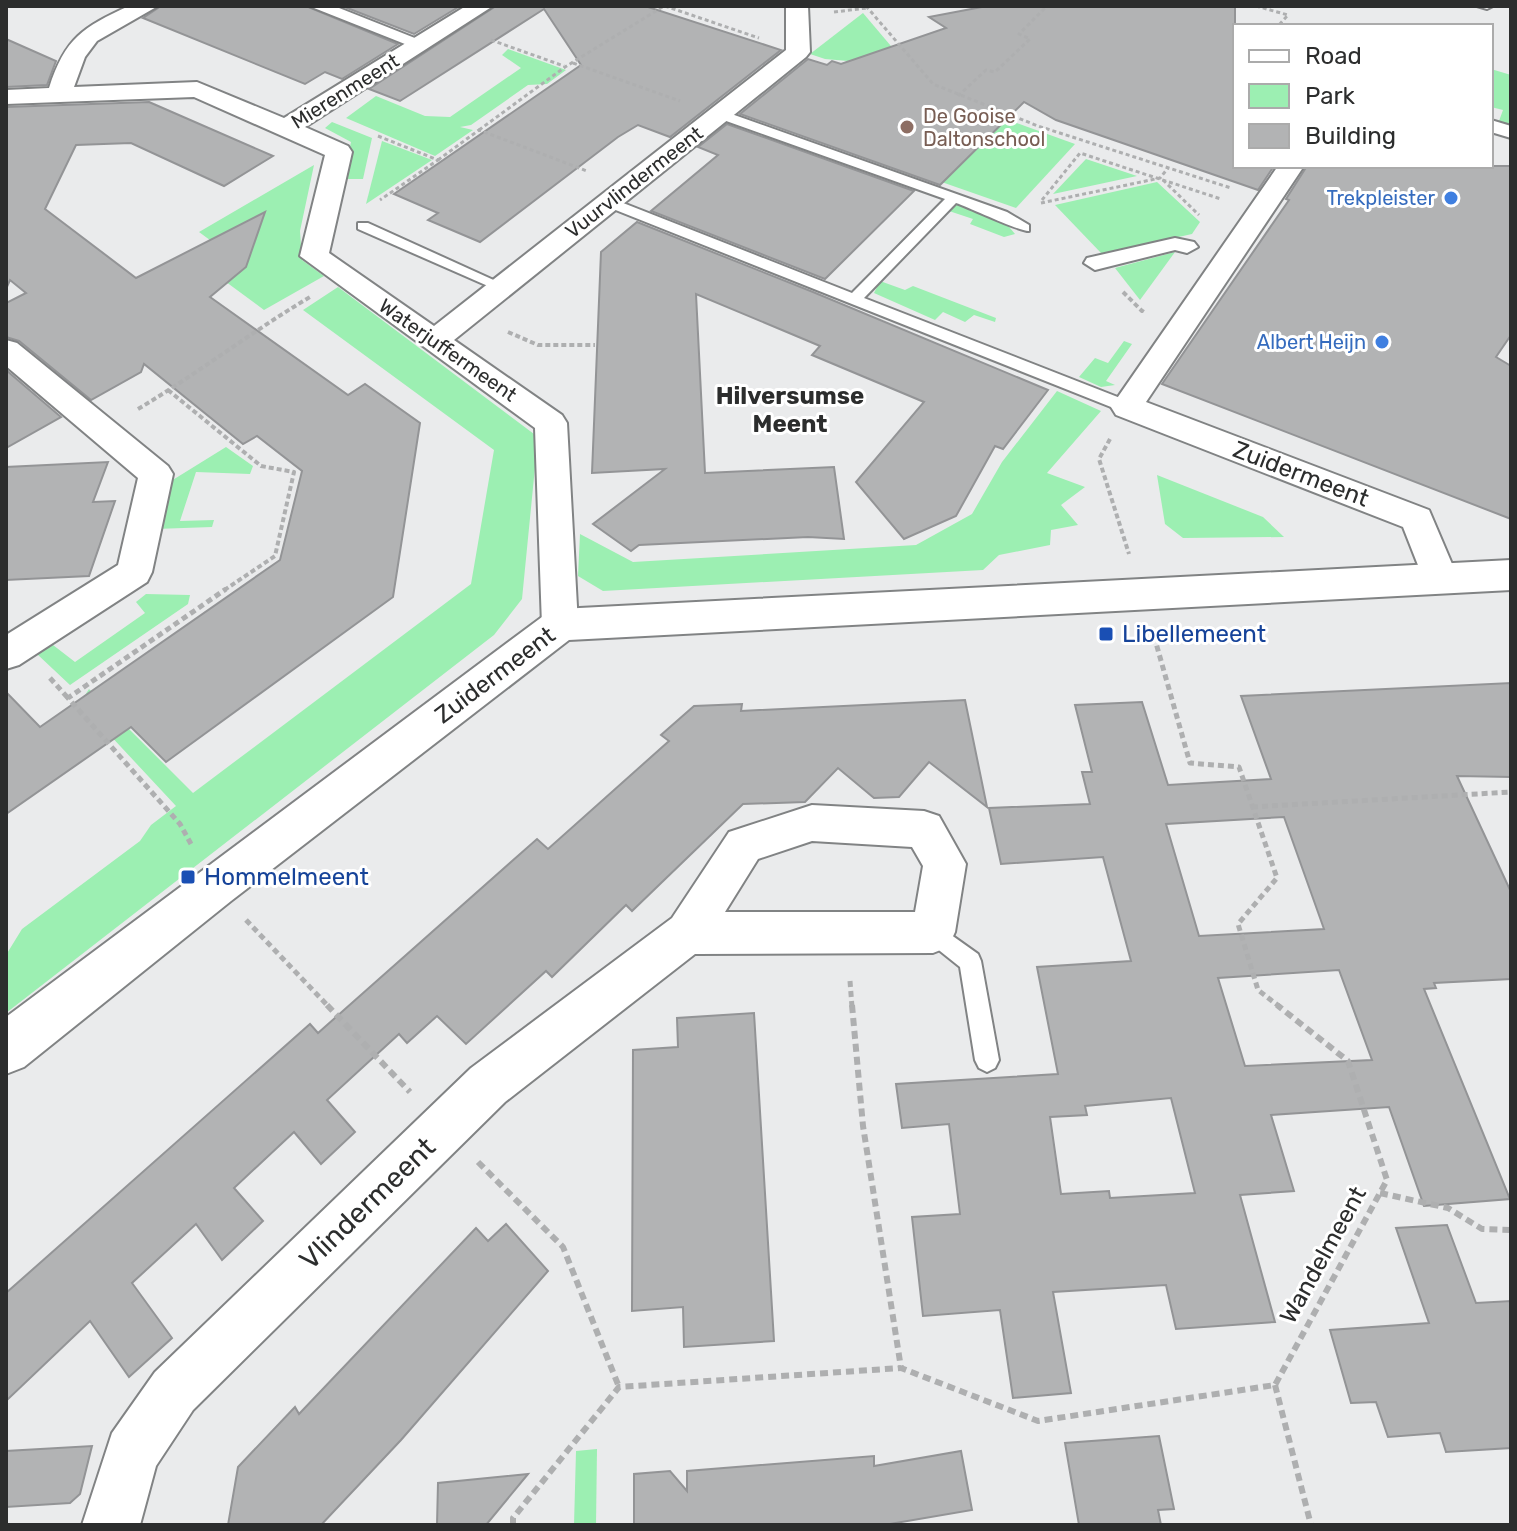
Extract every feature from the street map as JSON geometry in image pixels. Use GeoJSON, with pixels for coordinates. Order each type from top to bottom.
{"type":"FeatureCollection","features":[{"type":"Feature","properties":{"kind":"street"},"geometry":{"type":"LineString","coordinates":[[59,94],[71,53],[88,35],[147,6]]}},
{"type":"Feature","properties":{"kind":"street"},"geometry":{"type":"LineString","coordinates":[[318,6],[421,44]]}},
{"type":"Feature","properties":{"kind":"street","name":"Mierenmeent"},"geometry":{"type":"LineString","coordinates":[[6,97],[197,89],[286,128],[482,6]]}},
{"type":"Feature","properties":{"kind":"street"},"geometry":{"type":"LineString","coordinates":[[797,6],[798,52]]}},
{"type":"Feature","properties":{"kind":"street","name":"Vuurvlindermeent"},"geometry":{"type":"LineString","coordinates":[[435,340],[798,52]]}},
{"type":"Feature","properties":{"kind":"street","name":"Waterjuffermeent"},"geometry":{"type":"LineString","coordinates":[[286,128],[339,152],[314,256],[551,423],[560,625]]}},
{"type":"Feature","properties":{"kind":"street"},"geometry":{"type":"LineString","coordinates":[[1127,407],[1289,168]]}},
{"type":"Feature","properties":{"kind":"street"},"geometry":{"type":"LineString","coordinates":[[1095,263],[1175,244],[1187,247]]}},
{"type":"Feature","properties":{"kind":"street"},"geometry":{"type":"LineString","coordinates":[[6,350],[156,474],[134,572],[6,654]]}},
{"type":"Feature","properties":{"kind":"street","name":"Zuidermeent"},"geometry":{"type":"LineString","coordinates":[[1127,407],[1417,519],[1440,578]]}},
{"type":"Feature","properties":{"kind":"street","name":"Zuidermeent"},"geometry":{"type":"LineString","coordinates":[[6,1049],[214,886],[560,625],[1511,575]]}},
{"type":"Feature","properties":{"kind":"street","name":"Vlindermeent"},"geometry":{"type":"LineString","coordinates":[[111,1525],[132,1453],[174,1391],[488,1085],[687,933],[744,845],[812,823],[924,829],[945,864],[933,932]]}},
{"type":"Feature","properties":{"kind":"street"},"geometry":{"type":"LineString","coordinates":[[687,933],[933,932]]}},
{"type":"Feature","properties":{"kind":"lane"},"geometry":{"type":"LineString","coordinates":[[719,114],[1002,215],[1024,228]]}},
{"type":"Feature","properties":{"kind":"lane","name":"Zuidermeent"},"geometry":{"type":"LineString","coordinates":[[618,194],[853,301],[1127,407]]}},
{"type":"Feature","properties":{"kind":"lane"},"geometry":{"type":"LineString","coordinates":[[853,301],[954,198]]}},
{"type":"Feature","properties":{"kind":"lane"},"geometry":{"type":"LineString","coordinates":[[363,226],[502,287]]}},
{"type":"Feature","properties":{"kind":"lane"},"geometry":{"type":"LineString","coordinates":[[933,932],[970,961],[987,1060]]}},
{"type":"Feature","properties":{"kind":"path"},"geometry":{"type":"LineString","coordinates":[[387,210],[373,205],[565,67],[665,6],[798,52]]}},
{"type":"Feature","properties":{"kind":"path"},"geometry":{"type":"LineString","coordinates":[[866,6],[933,84],[958,96],[1089,142],[1266,199]]}},
{"type":"Feature","properties":{"kind":"path"},"geometry":{"type":"LineString","coordinates":[[958,96],[986,70],[995,72],[1030,39],[1019,34],[1047,6]]}},
{"type":"Feature","properties":{"kind":"path"},"geometry":{"type":"LineString","coordinates":[[1256,6],[1288,15],[1280,24]]}},
{"type":"Feature","properties":{"kind":"path"},"geometry":{"type":"LineString","coordinates":[[451,26],[565,67]]}},
{"type":"Feature","properties":{"kind":"path"},"geometry":{"type":"LineString","coordinates":[[572,63],[719,114]]}},
{"type":"Feature","properties":{"kind":"path"},"geometry":{"type":"LineString","coordinates":[[479,130],[618,194]]}},
{"type":"Feature","properties":{"kind":"path"},"geometry":{"type":"LineString","coordinates":[[378,136],[438,160]]}},
{"type":"Feature","properties":{"kind":"path"},"geometry":{"type":"LineString","coordinates":[[1089,142],[1039,203],[1160,178],[1168,168]]}},
{"type":"Feature","properties":{"kind":"path"},"geometry":{"type":"LineString","coordinates":[[1080,153],[1222,200]]}},
{"type":"Feature","properties":{"kind":"path"},"geometry":{"type":"LineString","coordinates":[[1160,178],[1205,221]]}},
{"type":"Feature","properties":{"kind":"path"},"geometry":{"type":"LineString","coordinates":[[102,430],[211,365],[268,322],[345,277]]}},
{"type":"Feature","properties":{"kind":"path"},"geometry":{"type":"LineString","coordinates":[[467,315],[538,345],[595,345]]}},
{"type":"Feature","properties":{"kind":"path"},"geometry":{"type":"LineString","coordinates":[[1127,407],[1099,459],[1142,594]]}},
{"type":"Feature","properties":{"kind":"path","name":"Wandelmeent"},"geometry":{"type":"LineString","coordinates":[[1142,594],[1190,763],[1239,767],[1277,878],[1238,924],[1258,990],[1348,1061],[1387,1180],[1275,1385]]}},
{"type":"Feature","properties":{"kind":"path"},"geometry":{"type":"LineString","coordinates":[[1252,807],[1511,792]]}},
{"type":"Feature","properties":{"kind":"path"},"geometry":{"type":"LineString","coordinates":[[846,932],[863,1126],[901,1368]]}},
{"type":"Feature","properties":{"kind":"path"},"geometry":{"type":"LineString","coordinates":[[1380,1193],[1448,1208],[1482,1229],[1511,1230]]}},
{"type":"Feature","properties":{"kind":"path"},"geometry":{"type":"LineString","coordinates":[[513,1525],[513,1518],[619,1387],[901,1368],[1038,1421],[1275,1385],[1311,1525]]}},
{"type":"Feature","properties":{"kind":"green space"},"geometry":{"type":"Polygon","coordinates":[[[863,13],[896,52],[894,65],[825,59],[810,54],[863,13]]]}},
{"type":"Feature","properties":{"kind":"green space"},"geometry":{"type":"Polygon","coordinates":[[[508,49],[566,70],[547,84],[528,85],[471,125],[460,127],[473,130],[435,156],[346,118],[376,96],[425,116],[450,117],[521,68],[502,55],[508,49]]]}},
{"type":"Feature","properties":{"kind":"green space"},"geometry":{"type":"Polygon","coordinates":[[[1493,70],[1511,75],[1511,125],[1499,121],[1503,110],[1493,108],[1493,70]]]}},
{"type":"Feature","properties":{"kind":"green space"},"geometry":{"type":"Polygon","coordinates":[[[997,116],[1075,144],[1016,208],[933,179],[997,116]]]}},
{"type":"Feature","properties":{"kind":"green space"},"geometry":{"type":"Polygon","coordinates":[[[332,122],[372,138],[363,179],[343,179],[351,142],[325,128],[332,122]]]}},
{"type":"Feature","properties":{"kind":"green space"},"geometry":{"type":"Polygon","coordinates":[[[382,141],[432,160],[366,204],[382,141]]]}},
{"type":"Feature","properties":{"kind":"green space"},"geometry":{"type":"Polygon","coordinates":[[[1086,159],[1137,176],[1053,194],[1086,159]]]}},
{"type":"Feature","properties":{"kind":"green space"},"geometry":{"type":"Polygon","coordinates":[[[314,165],[300,231],[302,260],[324,276],[264,310],[222,279],[241,263],[199,232],[314,165]]]}},
{"type":"Feature","properties":{"kind":"green space"},"geometry":{"type":"Polygon","coordinates":[[[1157,182],[1200,222],[1192,234],[1102,254],[1055,205],[1157,182]]]}},
{"type":"Feature","properties":{"kind":"green space"},"geometry":{"type":"Polygon","coordinates":[[[956,204],[1005,222],[1015,234],[1004,237],[970,224],[973,219],[949,211],[956,204]]]}},
{"type":"Feature","properties":{"kind":"green space"},"geometry":{"type":"Polygon","coordinates":[[[1175,252],[1140,300],[1115,268],[1175,252]]]}},
{"type":"Feature","properties":{"kind":"green space"},"geometry":{"type":"Polygon","coordinates":[[[880,281],[905,290],[913,286],[996,318],[995,322],[974,315],[965,322],[943,312],[935,320],[874,293],[880,281]]]}},
{"type":"Feature","properties":{"kind":"green space"},"geometry":{"type":"Polygon","coordinates":[[[338,287],[538,437],[522,599],[494,635],[6,1013],[6,955],[22,929],[140,841],[151,825],[176,806],[80,703],[89,689],[193,793],[471,584],[494,450],[303,310],[338,287]]]}},
{"type":"Feature","properties":{"kind":"green space"},"geometry":{"type":"Polygon","coordinates":[[[1124,341],[1132,344],[1106,381],[1115,385],[1101,387],[1079,377],[1095,358],[1108,363],[1124,341]]]}},
{"type":"Feature","properties":{"kind":"green space"},"geometry":{"type":"Polygon","coordinates":[[[1057,391],[1101,411],[1047,473],[1085,487],[1061,505],[1078,525],[1051,530],[1050,545],[999,555],[983,570],[603,591],[578,576],[580,534],[633,562],[916,545],[972,514],[1002,462],[1057,391]]]}},
{"type":"Feature","properties":{"kind":"green space"},"geometry":{"type":"Polygon","coordinates":[[[226,447],[253,466],[250,474],[196,472],[180,521],[214,520],[212,527],[155,529],[163,486],[226,447]]]}},
{"type":"Feature","properties":{"kind":"green space"},"geometry":{"type":"Polygon","coordinates":[[[1157,475],[1263,517],[1284,537],[1183,538],[1165,524],[1157,475]]]}},
{"type":"Feature","properties":{"kind":"green space"},"geometry":{"type":"Polygon","coordinates":[[[146,594],[190,595],[188,604],[70,685],[37,654],[53,645],[75,662],[145,613],[136,602],[146,594]]]}},
{"type":"Feature","properties":{"kind":"green space"},"geometry":{"type":"Polygon","coordinates":[[[597,1449],[596,1525],[574,1525],[576,1451],[597,1449]]]}},
{"type":"Feature","properties":{"kind":"building"},"geometry":{"type":"Polygon","coordinates":[[[161,6],[306,6],[398,44],[342,79],[325,72],[305,84],[143,18],[161,6]]]}},
{"type":"Feature","properties":{"kind":"building"},"geometry":{"type":"Polygon","coordinates":[[[342,6],[460,6],[414,34],[342,6]]]}},
{"type":"Feature","properties":{"kind":"building"},"geometry":{"type":"Polygon","coordinates":[[[496,6],[645,6],[781,50],[670,137],[638,125],[618,137],[480,242],[428,220],[438,213],[394,194],[581,65],[544,9],[400,101],[369,89],[496,6]]]}},
{"type":"Feature","properties":{"kind":"building"},"geometry":{"type":"Polygon","coordinates":[[[987,6],[1235,6],[1233,168],[1273,168],[1258,190],[1056,120],[1024,102],[940,185],[740,114],[808,59],[827,65],[832,61],[841,64],[946,28],[929,17],[987,6]]]}},
{"type":"Feature","properties":{"kind":"building"},"geometry":{"type":"Polygon","coordinates":[[[6,39],[56,61],[47,85],[6,87],[6,39]]]}},
{"type":"Feature","properties":{"kind":"building"},"geometry":{"type":"Polygon","coordinates":[[[149,102],[273,156],[224,186],[131,143],[76,145],[45,209],[136,278],[265,212],[246,267],[210,297],[348,395],[365,384],[420,423],[393,597],[166,762],[131,727],[6,814],[6,692],[40,727],[280,560],[302,471],[257,436],[243,444],[144,364],[141,372],[91,400],[19,341],[6,337],[6,303],[26,293],[10,280],[6,289],[6,107],[149,102]]]}},
{"type":"Feature","properties":{"kind":"building"},"geometry":{"type":"Polygon","coordinates":[[[727,124],[914,191],[825,279],[651,211],[718,155],[698,147],[727,124]]]}},
{"type":"Feature","properties":{"kind":"building"},"geometry":{"type":"Polygon","coordinates":[[[1511,166],[1511,335],[1496,357],[1511,366],[1511,519],[1162,384],[1289,200],[1286,199],[1306,168],[1511,166]]]}},
{"type":"Feature","properties":{"kind":"building"},"geometry":{"type":"Polygon","coordinates":[[[637,222],[1048,390],[1003,449],[995,446],[956,516],[904,539],[856,482],[924,402],[812,355],[820,346],[696,294],[705,473],[834,467],[844,539],[808,537],[639,545],[631,551],[593,524],[665,469],[592,473],[601,252],[637,222]]]}},
{"type":"Feature","properties":{"kind":"building"},"geometry":{"type":"Polygon","coordinates":[[[6,370],[61,417],[6,448],[6,370]]]}},
{"type":"Feature","properties":{"kind":"building"},"geometry":{"type":"Polygon","coordinates":[[[108,462],[93,502],[115,501],[89,576],[6,580],[6,467],[108,462]]]}},
{"type":"Feature","properties":{"kind":"building"},"geometry":{"type":"Polygon","coordinates":[[[1511,683],[1511,777],[1457,776],[1511,892],[1511,979],[1434,983],[1436,988],[1424,989],[1510,1199],[1424,1206],[1389,1107],[1271,1115],[1294,1191],[1240,1195],[1275,1322],[1176,1329],[1166,1285],[1053,1292],[1071,1393],[1013,1398],[1000,1310],[923,1316],[912,1217],[960,1214],[949,1124],[902,1128],[896,1084],[1058,1074],[1037,967],[1131,961],[1103,857],[1001,864],[989,808],[1090,804],[1082,772],[1092,772],[1075,705],[1142,702],[1168,785],[1271,779],[1241,696],[1511,683]],[[1284,817],[1166,824],[1199,936],[1324,929],[1284,817]],[[1339,970],[1218,978],[1245,1066],[1372,1060],[1339,970]],[[1171,1098],[1085,1106],[1087,1115],[1050,1117],[1061,1194],[1109,1191],[1110,1198],[1195,1193],[1171,1098]]]}},
{"type":"Feature","properties":{"kind":"building"},"geometry":{"type":"Polygon","coordinates":[[[965,700],[987,807],[929,762],[899,797],[874,798],[838,768],[805,802],[743,804],[632,911],[626,905],[552,977],[546,971],[466,1044],[437,1016],[407,1043],[399,1034],[327,1100],[355,1132],[321,1164],[294,1132],[234,1188],[263,1221],[222,1260],[196,1224],[132,1283],[172,1338],[129,1377],[90,1321],[6,1401],[6,1293],[310,1024],[318,1033],[537,839],[548,849],[669,741],[661,735],[694,706],[742,704],[741,711],[965,700]]]}},
{"type":"Feature","properties":{"kind":"building"},"geometry":{"type":"Polygon","coordinates":[[[754,1013],[774,1341],[684,1347],[683,1307],[632,1311],[633,1050],[678,1047],[677,1018],[754,1013]]]}},
{"type":"Feature","properties":{"kind":"building"},"geometry":{"type":"Polygon","coordinates":[[[506,1224],[548,1271],[401,1440],[321,1525],[228,1525],[238,1467],[295,1407],[299,1414],[476,1228],[488,1241],[506,1224]]]}},
{"type":"Feature","properties":{"kind":"building"},"geometry":{"type":"Polygon","coordinates":[[[1447,1225],[1476,1303],[1511,1301],[1511,1448],[1446,1452],[1440,1433],[1388,1437],[1376,1402],[1351,1403],[1330,1330],[1429,1323],[1396,1228],[1447,1225]]]}},
{"type":"Feature","properties":{"kind":"building"},"geometry":{"type":"Polygon","coordinates":[[[1159,1436],[1174,1509],[1158,1510],[1161,1525],[1079,1525],[1065,1443],[1159,1436]]]}},
{"type":"Feature","properties":{"kind":"building"},"geometry":{"type":"Polygon","coordinates":[[[92,1446],[80,1494],[70,1503],[6,1507],[6,1451],[92,1446]]]}},
{"type":"Feature","properties":{"kind":"building"},"geometry":{"type":"Polygon","coordinates":[[[961,1451],[972,1510],[884,1525],[634,1525],[634,1474],[670,1471],[687,1491],[687,1471],[874,1456],[874,1466],[961,1451]]]}},
{"type":"Feature","properties":{"kind":"building"},"geometry":{"type":"Polygon","coordinates":[[[528,1474],[486,1525],[437,1525],[438,1483],[528,1474]]]}},
{"type":"Feature","properties":{"kind":"place","name":"De Gooise Daltonschool"},"geometry":{"type":"Point","coordinates":[907,127]}},
{"type":"Feature","properties":{"kind":"place","name":"Trekpleister"},"geometry":{"type":"Point","coordinates":[1451,198]}},
{"type":"Feature","properties":{"kind":"place","name":"Albert Heijn"},"geometry":{"type":"Point","coordinates":[1382,342]}},
{"type":"Feature","properties":{"kind":"place","name":"Libellemeent"},"geometry":{"type":"Point","coordinates":[1106,634]}},
{"type":"Feature","properties":{"kind":"place","name":"Hommelmeent"},"geometry":{"type":"Point","coordinates":[188,877]}},
{"type":"Feature","properties":{"kind":"district","name":"Hilversumse Meent"},"geometry":{"type":"Point","coordinates":[790,410]}}]}
